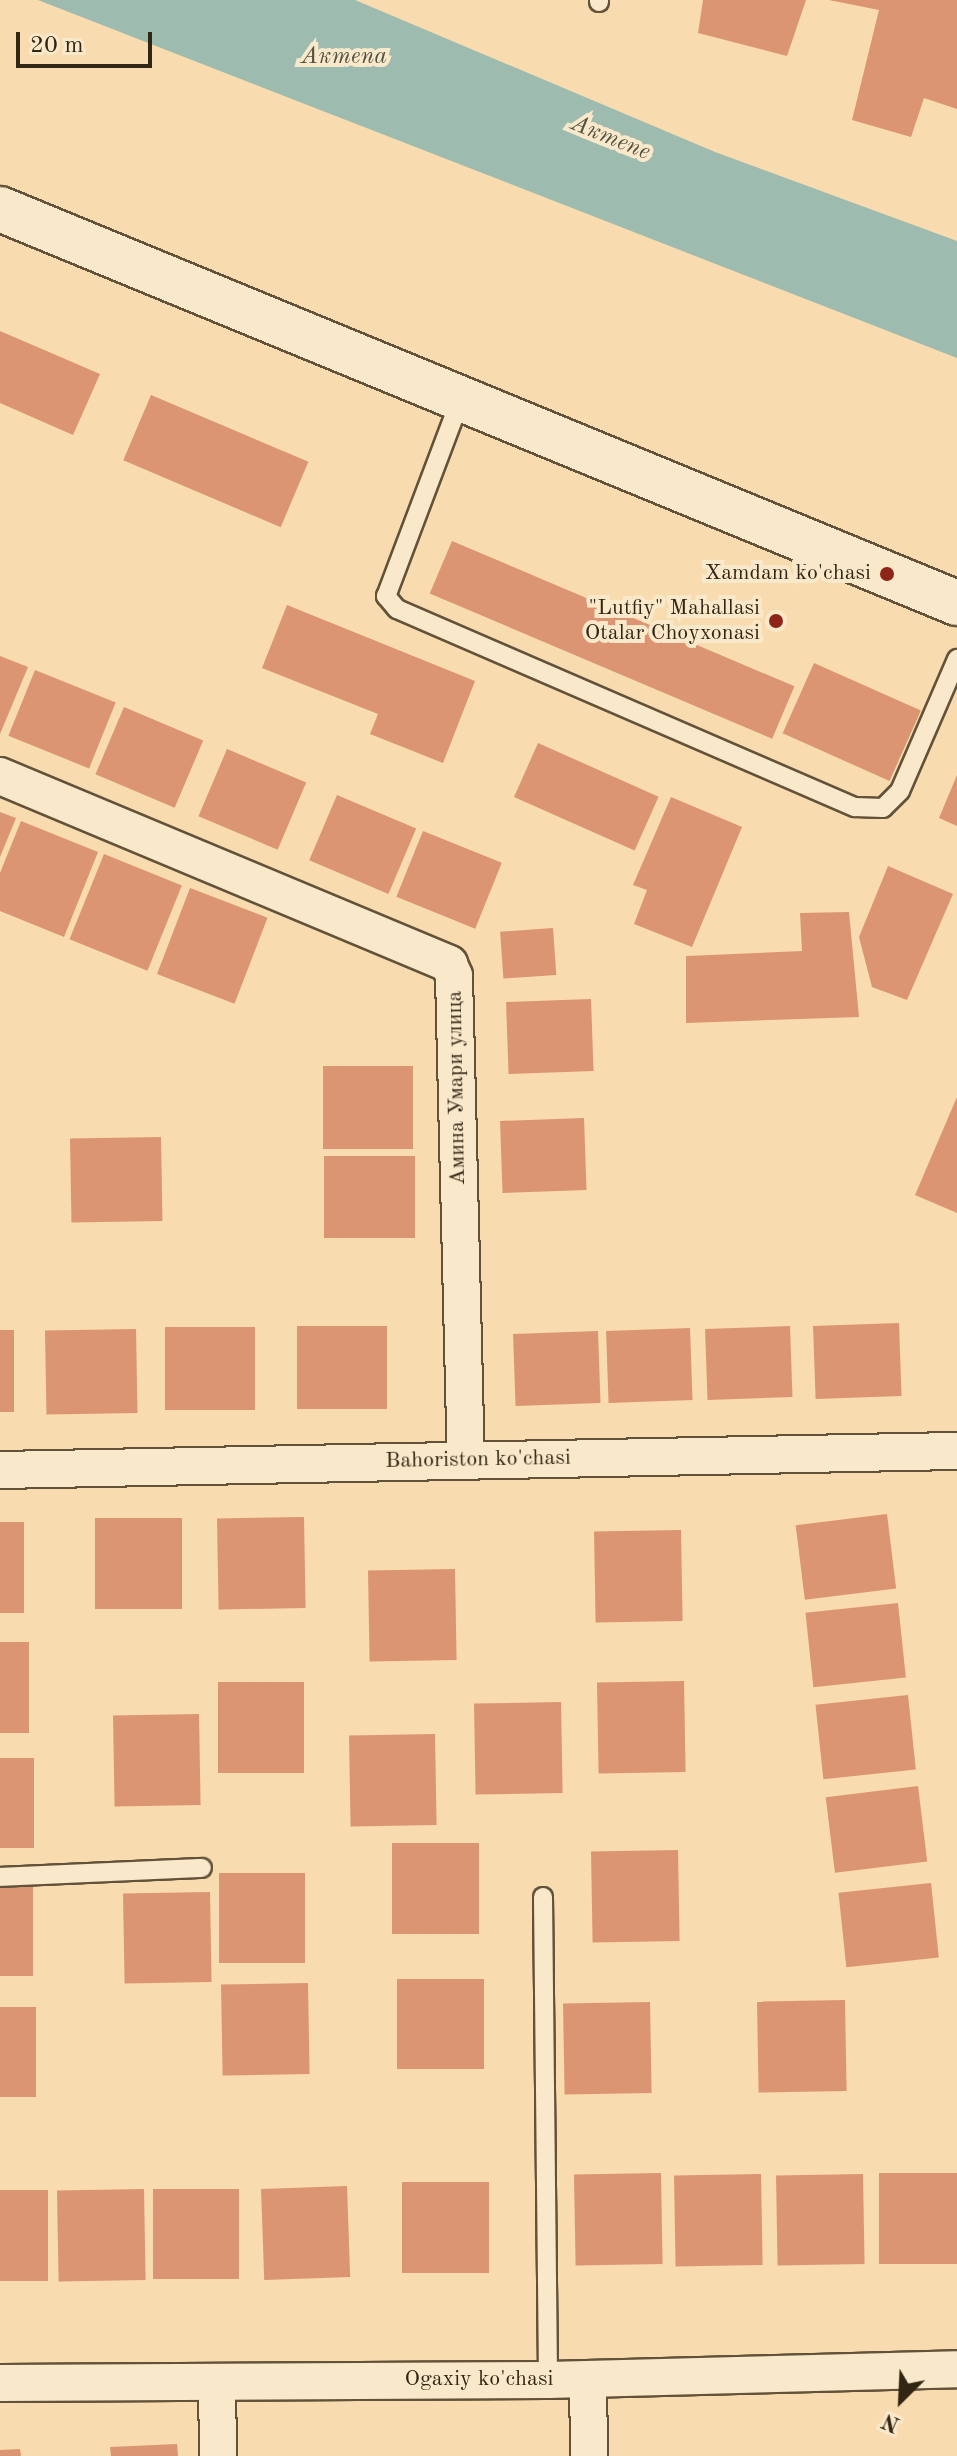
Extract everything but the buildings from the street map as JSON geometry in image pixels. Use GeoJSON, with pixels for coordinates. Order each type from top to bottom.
{"type":"FeatureCollection","features":[{"type":"Feature","properties":{"kind":"street"},"geometry":{"type":"LineString","coordinates":[[0,209],[957,603]]}},
{"type":"Feature","properties":{"kind":"street","name":"Амина Умари улица"},"geometry":{"type":"LineString","coordinates":[[0,776],[449,964],[454,976],[466,1460]]}},
{"type":"Feature","properties":{"kind":"street","name":"Bahoriston ko'chasi"},"geometry":{"type":"LineString","coordinates":[[0,1470],[957,1451]]}},
{"type":"Feature","properties":{"kind":"street","name":"Ogaxiy ko'chasi"},"geometry":{"type":"LineString","coordinates":[[0,2383],[588,2380],[957,2369]]}},
{"type":"Feature","properties":{"kind":"street"},"geometry":{"type":"LineString","coordinates":[[588,2380],[589,2456]]}},
{"type":"Feature","properties":{"kind":"street"},"geometry":{"type":"LineString","coordinates":[[217,2382],[218,2456]]}},
{"type":"Feature","properties":{"kind":"lane"},"geometry":{"type":"LineString","coordinates":[[461,398],[386,596],[397,609],[855,807],[883,808],[900,791],[957,659]]}},
{"type":"Feature","properties":{"kind":"lane"},"geometry":{"type":"LineString","coordinates":[[0,1877],[202,1868]]}},
{"type":"Feature","properties":{"kind":"lane"},"geometry":{"type":"LineString","coordinates":[[543,1897],[548,2380]]}},
{"type":"Feature","properties":{"kind":"water","name":"Актепа"},"geometry":{"type":"Polygon","coordinates":[[[38,0],[355,0],[715,152],[957,241],[957,358],[38,0]]]}},
{"type":"Feature","properties":{"kind":"place","name":"Xamdam ko'chasi"},"geometry":{"type":"Point","coordinates":[887,574]}},
{"type":"Feature","properties":{"kind":"place","name":"\"Lutfiy\" Mahallasi Otalar Choyxonasi"},"geometry":{"type":"Point","coordinates":[776,621]}},
{"type":"Feature","properties":{"kind":"water label","name":"Актепе"},"geometry":{"type":"Point","coordinates":[610,139]}}]}
